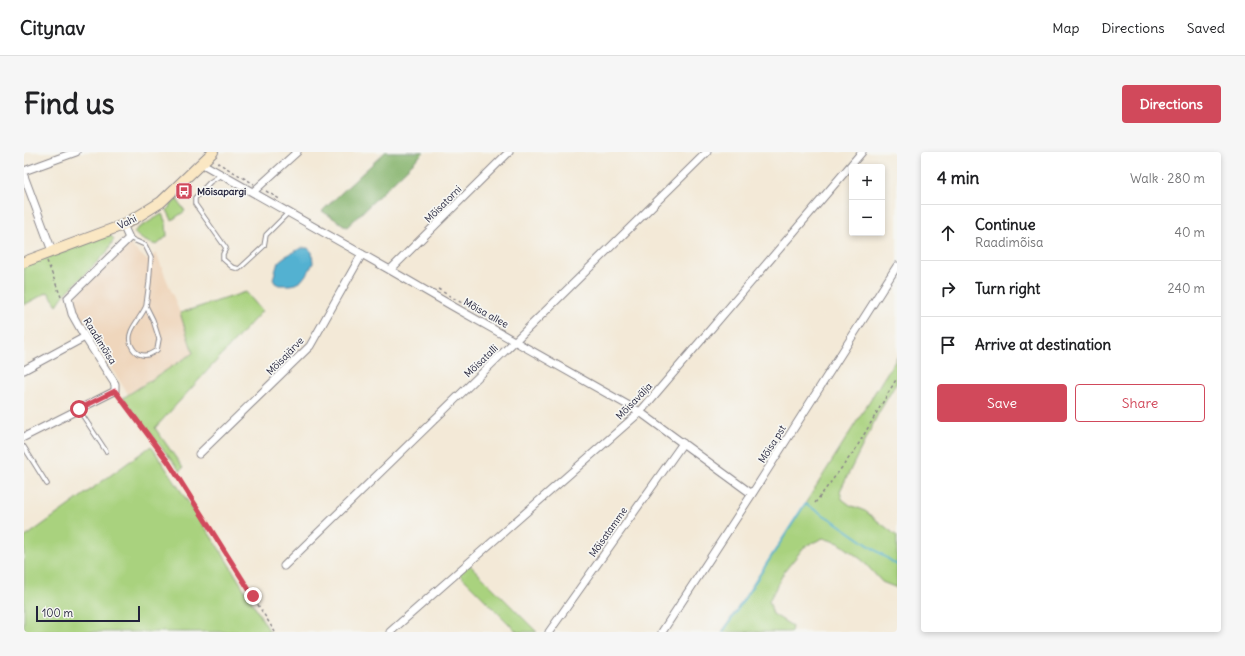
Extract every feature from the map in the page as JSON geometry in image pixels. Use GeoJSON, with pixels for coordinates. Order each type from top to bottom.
{"type":"FeatureCollection","features":[{"type":"Feature","properties":{"kind":"street"},"geometry":{"type":"LineString","coordinates":[[24,171],[76,152]]}},
{"type":"Feature","properties":{"kind":"street","name":"Vahi"},"geometry":{"type":"LineString","coordinates":[[24,262],[123,225],[137,217],[161,202],[213,152]]}},
{"type":"Feature","properties":{"kind":"street"},"geometry":{"type":"LineString","coordinates":[[253,192],[297,152]]}},
{"type":"Feature","properties":{"kind":"street","name":"Mõisatorni"},"geometry":{"type":"LineString","coordinates":[[390,270],[509,152]]}},
{"type":"Feature","properties":{"kind":"street","name":"Mõisatalli"},"geometry":{"type":"LineString","coordinates":[[284,566],[707,152]]}},
{"type":"Feature","properties":{"kind":"street","name":"Mõisavälja"},"geometry":{"type":"LineString","coordinates":[[390,632],[640,412],[862,152]]}},
{"type":"Feature","properties":{"kind":"street","name":"Mõisa allee"},"geometry":{"type":"LineString","coordinates":[[201,163],[454,308],[640,412],[752,494]]}},
{"type":"Feature","properties":{"kind":"street"},"geometry":{"type":"LineString","coordinates":[[24,176],[48,253]]}},
{"type":"Feature","properties":{"kind":"street"},"geometry":{"type":"LineString","coordinates":[[68,298],[128,238],[123,225]]}},
{"type":"Feature","properties":{"kind":"street","name":"Mõisajärve"},"geometry":{"type":"LineString","coordinates":[[199,454],[310,346],[362,254]]}},
{"type":"Feature","properties":{"kind":"street","name":"Mõisa pst"},"geometry":{"type":"LineString","coordinates":[[662,632],[897,266]]}},
{"type":"Feature","properties":{"kind":"street","name":"Raadimõisa"},"geometry":{"type":"LineString","coordinates":[[68,298],[72,314],[115,384],[115,391]]}},
{"type":"Feature","properties":{"kind":"street"},"geometry":{"type":"LineString","coordinates":[[24,370],[85,337]]}},
{"type":"Feature","properties":{"kind":"street"},"geometry":{"type":"LineString","coordinates":[[24,437],[115,391]]}},
{"type":"Feature","properties":{"kind":"street","name":"Mõisatamme"},"geometry":{"type":"LineString","coordinates":[[549,632],[683,443]]}},
{"type":"Feature","properties":{"kind":"lane"},"geometry":{"type":"LineString","coordinates":[[222,175],[210,182],[195,198],[195,204],[226,248],[223,254],[223,259],[232,267],[240,269],[264,246],[266,235],[288,212]]}},
{"type":"Feature","properties":{"kind":"lane"},"geometry":{"type":"LineString","coordinates":[[128,238],[145,245],[151,257],[146,306],[143,314],[131,332],[130,343],[134,352],[141,355],[150,355],[157,350],[159,339],[153,320],[146,306]]}},
{"type":"Feature","properties":{"kind":"lane"},"geometry":{"type":"LineString","coordinates":[[79,409],[106,451]]}},
{"type":"Feature","properties":{"kind":"lane"},"geometry":{"type":"LineString","coordinates":[[24,447],[47,484]]}},
{"type":"Feature","properties":{"kind":"path"},"geometry":{"type":"LineString","coordinates":[[48,253],[62,299],[68,298]]}},
{"type":"Feature","properties":{"kind":"path"},"geometry":{"type":"LineString","coordinates":[[815,504],[855,450],[897,378]]}},
{"type":"Feature","properties":{"kind":"path"},"geometry":{"type":"LineString","coordinates":[[115,391],[169,463],[275,632]]}},
{"type":"Feature","properties":{"kind":"shaded area"},"geometry":{"type":"Polygon","coordinates":[[[129,244],[148,261],[156,253],[180,313],[193,353],[128,394],[75,312],[76,296],[129,244]]]}},
{"type":"Feature","properties":{"kind":"green space"},"geometry":{"type":"Polygon","coordinates":[[[385,152],[424,152],[347,227],[322,211],[385,152]]]}},
{"type":"Feature","properties":{"kind":"green space"},"geometry":{"type":"Polygon","coordinates":[[[176,198],[185,211],[172,220],[167,210],[176,198]]]}},
{"type":"Feature","properties":{"kind":"green space"},"geometry":{"type":"Polygon","coordinates":[[[162,214],[166,223],[167,236],[157,245],[144,240],[134,232],[137,229],[162,214]]]}},
{"type":"Feature","properties":{"kind":"green space"},"geometry":{"type":"Polygon","coordinates":[[[110,235],[114,239],[107,252],[64,295],[57,305],[48,292],[24,305],[24,265],[110,235]]]}},
{"type":"Feature","properties":{"kind":"green space"},"geometry":{"type":"Polygon","coordinates":[[[246,292],[262,311],[155,428],[183,468],[180,471],[123,398],[193,353],[180,313],[246,292]]]}},
{"type":"Feature","properties":{"kind":"green space"},"geometry":{"type":"Polygon","coordinates":[[[897,357],[897,382],[878,414],[840,491],[842,499],[850,505],[865,511],[897,536],[897,588],[882,582],[862,560],[839,543],[823,538],[804,547],[784,572],[769,601],[773,614],[792,626],[791,632],[722,632],[805,504],[897,357]]]}},
{"type":"Feature","properties":{"kind":"green space"},"geometry":{"type":"Polygon","coordinates":[[[151,446],[222,553],[270,632],[24,632],[24,538],[151,446]]]}},
{"type":"Feature","properties":{"kind":"green space"},"geometry":{"type":"Polygon","coordinates":[[[468,563],[537,632],[517,632],[458,573],[468,563]]]}},
{"type":"Feature","properties":{"kind":"water"},"geometry":{"type":"Polygon","coordinates":[[[301,248],[308,248],[312,252],[313,263],[309,271],[301,281],[295,284],[279,285],[275,283],[273,279],[278,262],[301,248]]]}},
{"type":"Feature","properties":{"kind":"waterway"},"geometry":{"type":"LineString","coordinates":[[723,632],[805,504],[832,520],[897,565]]}},
{"type":"Feature","properties":{"kind":"place","name":"Mõisapargi"},"geometry":{"type":"Point","coordinates":[184,191]}},
{"type":"Feature","properties":{"kind":"route"},"geometry":{"type":"LineString","coordinates":[[79,409],[115,391],[169,463],[253,596]]}}]}
